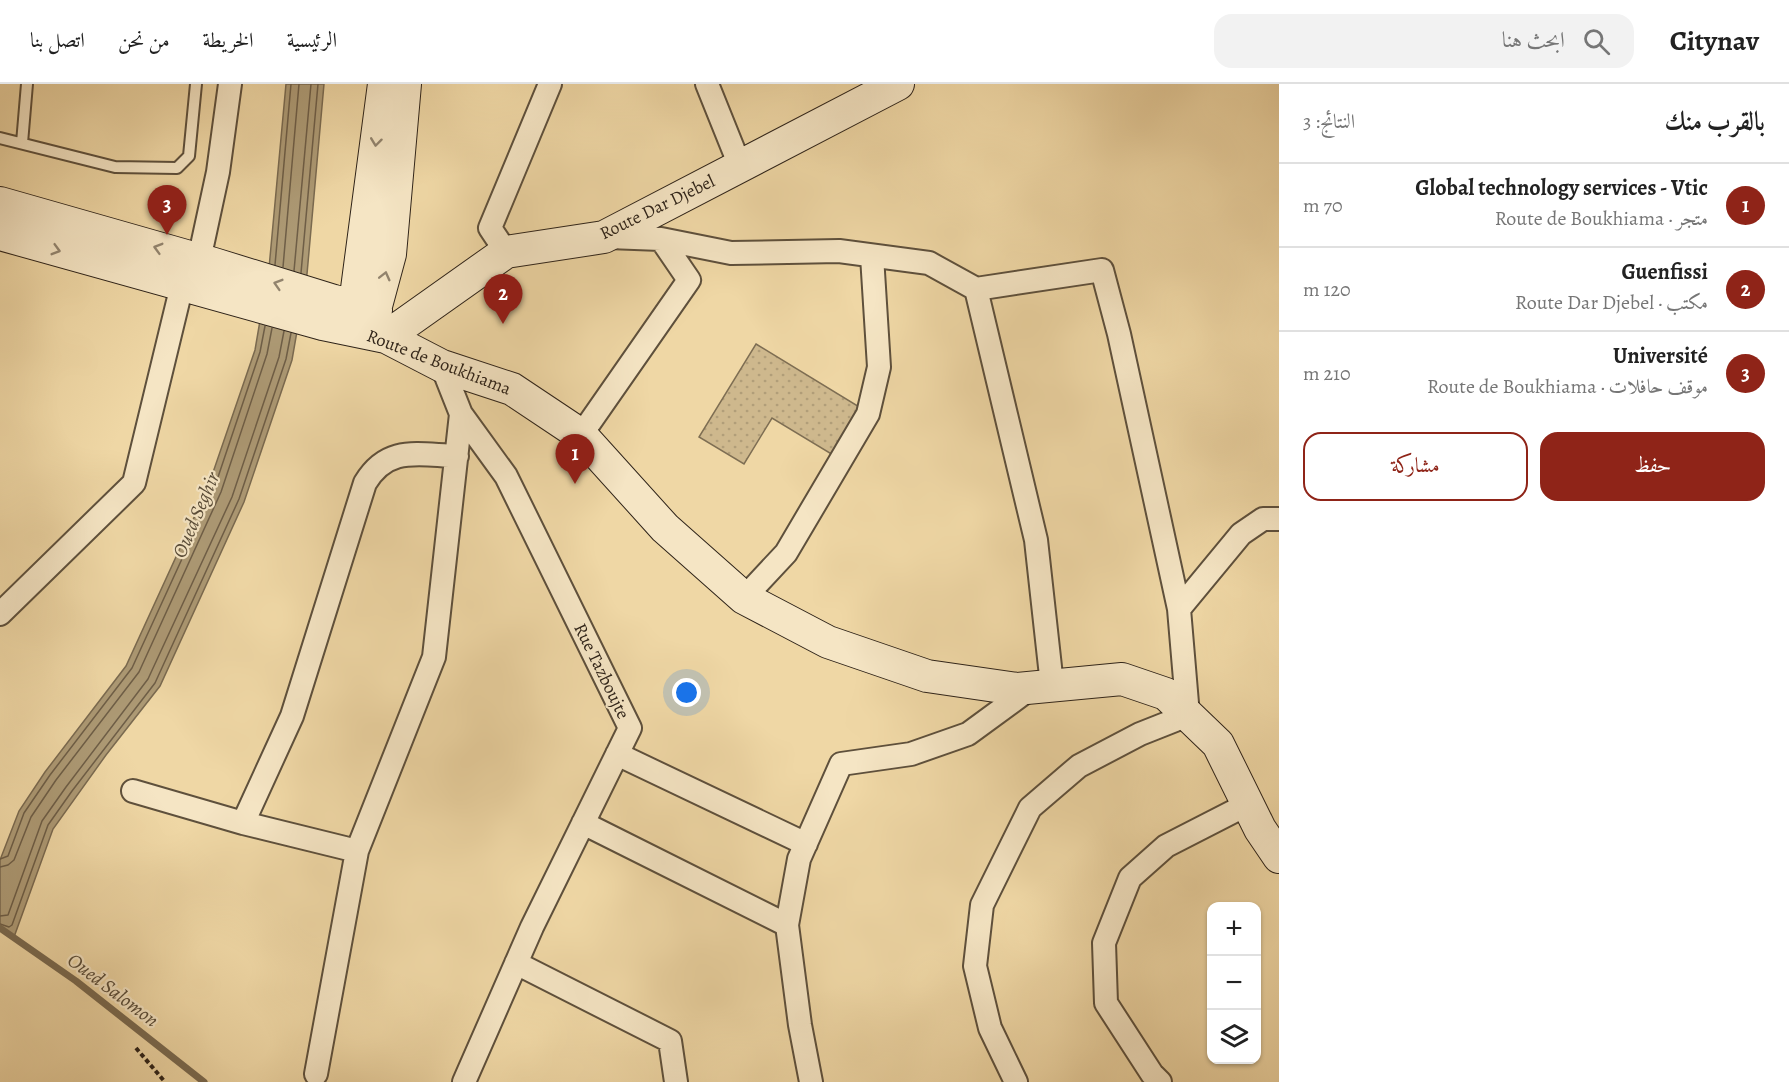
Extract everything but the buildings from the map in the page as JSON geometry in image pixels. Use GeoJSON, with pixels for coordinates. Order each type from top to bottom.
{"type":"FeatureCollection","features":[{"type":"Feature","properties":{"kind":"street"},"geometry":{"type":"LineString","coordinates":[[0,614],[134,483],[201,276],[230,84]]}},
{"type":"Feature","properties":{"kind":"street"},"geometry":{"type":"LineString","coordinates":[[356,320],[384,84]]}},
{"type":"Feature","properties":{"kind":"street"},"geometry":{"type":"LineString","coordinates":[[356,320],[390,254],[405,84]]}},
{"type":"Feature","properties":{"kind":"street"},"geometry":{"type":"LineString","coordinates":[[506,252],[490,228],[550,84]]}},
{"type":"Feature","properties":{"kind":"street"},"geometry":{"type":"LineString","coordinates":[[707,84],[740,166]]}},
{"type":"Feature","properties":{"kind":"street","name":"Route Dar Djebel"},"geometry":{"type":"LineString","coordinates":[[356,320],[506,252],[604,237],[897,84]]}},
{"type":"Feature","properties":{"kind":"street","name":"Route de Boukhiama"},"geometry":{"type":"LineString","coordinates":[[0,203],[201,276]]}},
{"type":"Feature","properties":{"kind":"street","name":"Route de Boukhiama"},"geometry":{"type":"LineString","coordinates":[[0,234],[201,276],[356,320],[442,366],[512,389],[581,435],[665,528],[744,598],[828,642],[927,676],[1016,689],[1122,679],[1166,694],[1218,744],[1260,829],[1279,857]]}},
{"type":"Feature","properties":{"kind":"street"},"geometry":{"type":"LineString","coordinates":[[604,237],[661,238],[732,253],[839,251],[929,264],[976,289],[1102,270],[1119,334],[1179,609],[1188,715],[1140,734],[1079,766],[1030,808],[982,905],[975,966],[990,1028],[1016,1082]]}},
{"type":"Feature","properties":{"kind":"street"},"geometry":{"type":"LineString","coordinates":[[581,435],[689,280],[661,238]]}},
{"type":"Feature","properties":{"kind":"street"},"geometry":{"type":"LineString","coordinates":[[744,598],[786,553],[868,414],[879,367],[872,256]]}},
{"type":"Feature","properties":{"kind":"street"},"geometry":{"type":"LineString","coordinates":[[811,1082],[800,1025],[787,925],[799,859],[841,764],[911,754],[968,734],[1042,686],[1036,540],[976,289]]}},
{"type":"Feature","properties":{"kind":"street","name":"Rue Tazboujte"},"geometry":{"type":"LineString","coordinates":[[442,366],[461,414],[506,476],[630,728],[516,963],[464,1082]]}},
{"type":"Feature","properties":{"kind":"street"},"geometry":{"type":"LineString","coordinates":[[316,1074],[357,851],[434,657],[461,414]]}},
{"type":"Feature","properties":{"kind":"street"},"geometry":{"type":"LineString","coordinates":[[243,823],[292,716],[365,483],[374,468],[398,455],[457,456]]}},
{"type":"Feature","properties":{"kind":"street"},"geometry":{"type":"LineString","coordinates":[[1179,609],[1241,534],[1263,519],[1279,519]]}},
{"type":"Feature","properties":{"kind":"street"},"geometry":{"type":"LineString","coordinates":[[617,754],[806,844]]}},
{"type":"Feature","properties":{"kind":"street"},"geometry":{"type":"LineString","coordinates":[[133,791],[243,823],[357,851]]}},
{"type":"Feature","properties":{"kind":"street"},"geometry":{"type":"LineString","coordinates":[[1160,1082],[1152,1074],[1106,1003],[1104,944],[1130,878],[1166,846],[1248,804]]}},
{"type":"Feature","properties":{"kind":"street"},"geometry":{"type":"LineString","coordinates":[[583,823],[787,925]]}},
{"type":"Feature","properties":{"kind":"street"},"geometry":{"type":"LineString","coordinates":[[516,963],[670,1041],[676,1082]]}},
{"type":"Feature","properties":{"kind":"lane"},"geometry":{"type":"LineString","coordinates":[[22,143],[27,84]]}},
{"type":"Feature","properties":{"kind":"lane"},"geometry":{"type":"LineString","coordinates":[[0,138],[115,167],[177,168],[189,156],[196,84]]}},
{"type":"Feature","properties":{"kind":"path"},"geometry":{"type":"LineString","coordinates":[[136,1048],[165,1082]]}},
{"type":"Feature","properties":{"kind":"shaded area"},"geometry":{"type":"Polygon","coordinates":[[[756,344],[861,408],[833,455],[772,418],[744,464],[699,437],[756,344]]]}},
{"type":"Feature","properties":{"kind":"water","name":"Oued Seghir"},"geometry":{"type":"Polygon","coordinates":[[[286,84],[324,84],[307,274],[292,360],[244,502],[160,686],[106,755],[53,829],[14,937],[0,928],[0,860],[19,811],[45,772],[126,666],[208,487],[255,350],[269,268],[286,84]]]}},
{"type":"Feature","properties":{"kind":"waterway","name":"Oued Salomon"},"geometry":{"type":"LineString","coordinates":[[0,928],[76,981],[204,1082]]}},
{"type":"Feature","properties":{"kind":"place","name":"Université"},"geometry":{"type":"Point","coordinates":[167,235]}},
{"type":"Feature","properties":{"kind":"place","name":"Guenfissi"},"geometry":{"type":"Point","coordinates":[503,324]}},
{"type":"Feature","properties":{"kind":"place","name":"Global technology services - Vtic"},"geometry":{"type":"Point","coordinates":[575,484]}}]}
